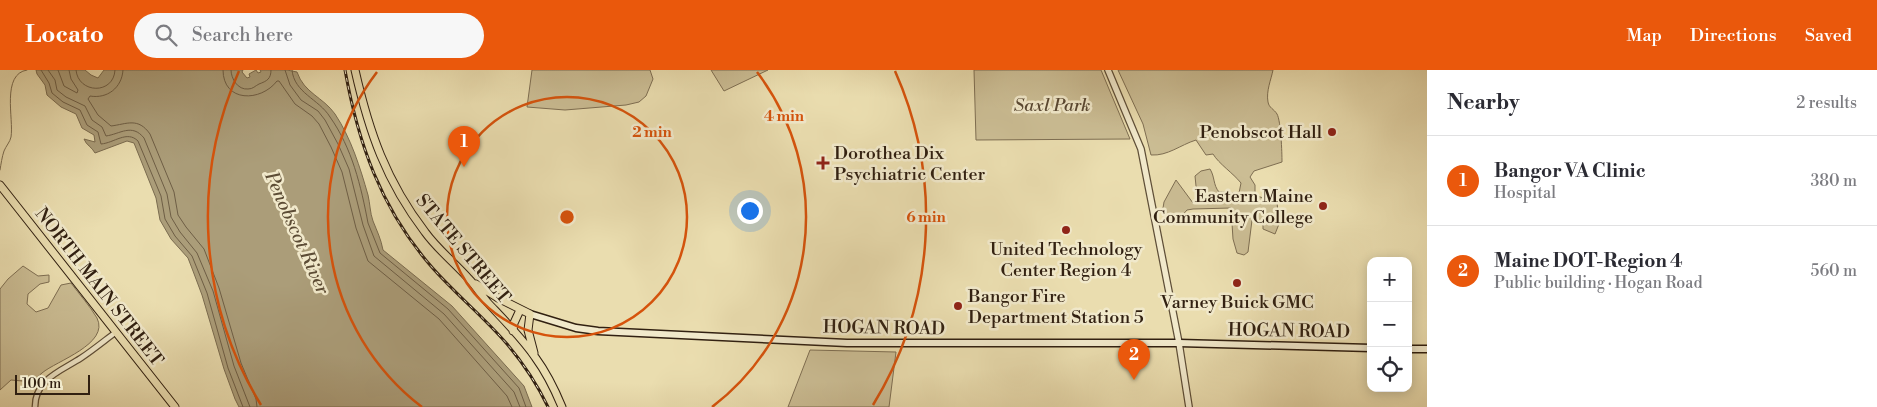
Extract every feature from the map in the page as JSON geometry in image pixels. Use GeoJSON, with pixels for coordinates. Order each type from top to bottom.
{"type":"FeatureCollection","features":[{"type":"Feature","properties":{"kind":"main road","name":"STATE STREET"},"geometry":{"type":"LineString","coordinates":[[355,70],[374,141],[390,179],[425,232],[470,279],[535,356],[554,387],[562,407]]}},
{"type":"Feature","properties":{"kind":"main road","name":"NORTH MAIN STREET"},"geometry":{"type":"LineString","coordinates":[[0,185],[175,407]]}},
{"type":"Feature","properties":{"kind":"main road","name":"HOGAN ROAD"},"geometry":{"type":"LineString","coordinates":[[470,279],[486,291],[520,310],[576,328],[598,331],[830,342],[929,344],[1179,343],[1367,348]]}},
{"type":"Feature","properties":{"kind":"main road"},"geometry":{"type":"LineString","coordinates":[[513,331],[514,323],[520,310]]}},
{"type":"Feature","properties":{"kind":"main road"},"geometry":{"type":"LineString","coordinates":[[530,314],[528,330],[535,356]]}},
{"type":"Feature","properties":{"kind":"main road"},"geometry":{"type":"LineString","coordinates":[[1412,349],[1427,350]]}},
{"type":"Feature","properties":{"kind":"street"},"geometry":{"type":"LineString","coordinates":[[1108,70],[1141,149],[1179,343],[1189,407]]}},
{"type":"Feature","properties":{"kind":"street"},"geometry":{"type":"LineString","coordinates":[[35,407],[36,396],[48,377],[82,357],[116,332]]}},
{"type":"Feature","properties":{"kind":"green space"},"geometry":{"type":"Polygon","coordinates":[[[532,70],[650,70],[653,79],[646,96],[639,102],[626,105],[565,110],[527,107],[532,70]]]}},
{"type":"Feature","properties":{"kind":"green space"},"geometry":{"type":"Polygon","coordinates":[[[711,70],[768,70],[724,91],[711,70]]]}},
{"type":"Feature","properties":{"kind":"green space","name":"Saxl Park"},"geometry":{"type":"Polygon","coordinates":[[[974,70],[1101,70],[1130,139],[976,140],[974,70]]]}},
{"type":"Feature","properties":{"kind":"green space"},"geometry":{"type":"Polygon","coordinates":[[[1118,70],[1273,70],[1268,90],[1268,102],[1278,118],[1282,162],[1254,171],[1250,177],[1255,185],[1255,194],[1277,202],[1279,224],[1275,234],[1263,229],[1263,221],[1252,220],[1248,252],[1244,255],[1237,253],[1233,239],[1231,208],[1187,210],[1179,219],[1162,214],[1164,202],[1176,180],[1193,203],[1204,201],[1196,186],[1195,176],[1201,171],[1210,169],[1219,192],[1239,193],[1241,183],[1213,154],[1206,155],[1196,140],[1168,152],[1151,155],[1143,124],[1118,70]]]}},
{"type":"Feature","properties":{"kind":"green space"},"geometry":{"type":"Polygon","coordinates":[[[23,266],[38,276],[49,275],[49,282],[40,284],[28,294],[27,304],[36,312],[48,308],[61,285],[71,283],[97,318],[99,327],[96,336],[89,344],[49,368],[34,382],[11,380],[0,390],[0,289],[23,266]]]}},
{"type":"Feature","properties":{"kind":"green space"},"geometry":{"type":"Polygon","coordinates":[[[810,350],[896,352],[889,407],[788,407],[810,350]]]}},
{"type":"Feature","properties":{"kind":"water","name":"Penobscot River"},"geometry":{"type":"Polygon","coordinates":[[[36,70],[85,70],[98,78],[104,70],[243,70],[242,72],[247,78],[250,77],[249,74],[256,70],[258,73],[261,72],[260,70],[297,72],[304,85],[335,114],[346,133],[362,174],[372,218],[383,250],[452,306],[524,386],[532,407],[239,407],[224,369],[202,295],[188,258],[171,239],[160,220],[156,198],[134,143],[127,141],[95,153],[84,139],[95,142],[94,135],[82,128],[76,114],[61,107],[47,95],[45,85],[36,70]]]}},
{"type":"Feature","properties":{"kind":"waterway"},"geometry":{"type":"LineString","coordinates":[[0,170],[4,151],[11,137],[11,88],[19,73],[27,70]]}},
{"type":"Feature","properties":{"kind":"railway"},"geometry":{"type":"LineString","coordinates":[[345,70],[350,97],[365,149],[374,174],[398,221],[430,265],[513,351],[548,407]]}},
{"type":"Feature","properties":{"kind":"place","name":"Penobscot Hall"},"geometry":{"type":"Point","coordinates":[1332,132]}},
{"type":"Feature","properties":{"kind":"place","name":"Dorothea Dix Psychiatric Center"},"geometry":{"type":"Point","coordinates":[823,163]}},
{"type":"Feature","properties":{"kind":"place","name":"Bangor VA Clinic"},"geometry":{"type":"Point","coordinates":[464,167]}},
{"type":"Feature","properties":{"kind":"place","name":"Eastern Maine Community College"},"geometry":{"type":"Point","coordinates":[1323,206]}},
{"type":"Feature","properties":{"kind":"place","name":"United Technology Center Region 4"},"geometry":{"type":"Point","coordinates":[1066,230]}},
{"type":"Feature","properties":{"kind":"place","name":"Varney Buick GMC"},"geometry":{"type":"Point","coordinates":[1237,283]}},
{"type":"Feature","properties":{"kind":"place","name":"Bangor Fire Department Station 5"},"geometry":{"type":"Point","coordinates":[958,306]}},
{"type":"Feature","properties":{"kind":"place","name":"Maine DOT-Region 4"},"geometry":{"type":"Point","coordinates":[1134,380]}}]}
